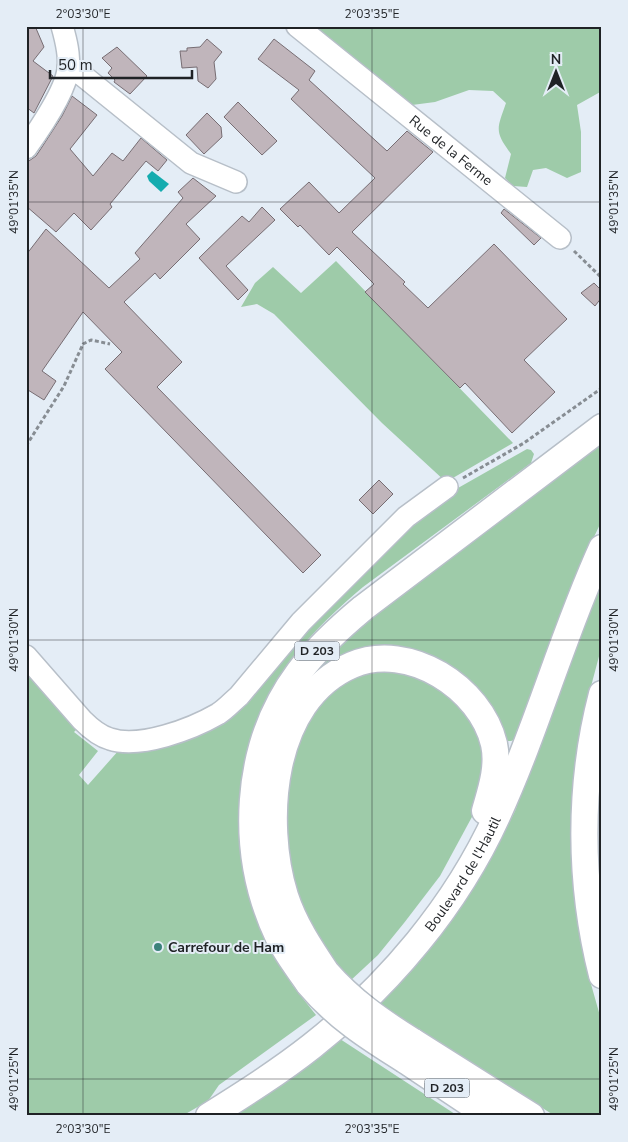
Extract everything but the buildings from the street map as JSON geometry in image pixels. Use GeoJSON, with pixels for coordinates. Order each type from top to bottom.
{"type":"FeatureCollection","features":[{"type":"Feature","properties":{"kind":"main road","name":"D 203"},"geometry":{"type":"LineString","coordinates":[[318,978],[287,952],[272,919],[260,884],[252,833],[251,813],[255,775],[265,738],[278,706],[298,673],[334,632],[602,427]]}},
{"type":"Feature","properties":{"kind":"main road","name":"Boulevard de l'Hautil"},"geometry":{"type":"LineString","coordinates":[[209,1116],[290,1063],[312,1047],[350,1014],[402,961],[434,921],[459,885],[487,838],[508,792],[577,607],[602,548]]}},
{"type":"Feature","properties":{"kind":"main road","name":"D 203"},"geometry":{"type":"LineString","coordinates":[[459,885],[480,831],[495,772],[494,746],[486,723],[479,711],[460,689],[428,668],[405,661],[381,659],[355,664],[343,669],[321,686],[306,704],[295,724],[283,754],[273,804],[273,824],[276,859],[286,898],[333,1010],[350,1025],[408,1051],[489,1116]]}},
{"type":"Feature","properties":{"kind":"main road"},"geometry":{"type":"LineString","coordinates":[[602,694],[591,744],[587,777],[584,850],[592,930],[602,976]]}},
{"type":"Feature","properties":{"kind":"main road"},"geometry":{"type":"LineString","coordinates":[[408,1051],[531,1116]]}},
{"type":"Feature","properties":{"kind":"street"},"geometry":{"type":"LineString","coordinates":[[26,148],[61,90],[67,76],[69,58],[62,26]]}},
{"type":"Feature","properties":{"kind":"street","name":"Rue de la Ferme"},"geometry":{"type":"LineString","coordinates":[[297,26],[560,238]]}},
{"type":"Feature","properties":{"kind":"street"},"geometry":{"type":"LineString","coordinates":[[68,68],[82,75],[191,163],[236,182]]}},
{"type":"Feature","properties":{"kind":"street"},"geometry":{"type":"LineString","coordinates":[[26,656],[86,725],[111,740],[134,741],[150,739],[165,736],[190,726],[212,717],[228,706],[301,622],[406,517],[448,487]]}},
{"type":"Feature","properties":{"kind":"path"},"geometry":{"type":"LineString","coordinates":[[560,238],[602,278]]}},
{"type":"Feature","properties":{"kind":"path"},"geometry":{"type":"LineString","coordinates":[[26,446],[64,386],[82,344],[91,340],[110,344]]}},
{"type":"Feature","properties":{"kind":"path"},"geometry":{"type":"LineString","coordinates":[[448,487],[524,443],[602,388]]}},
{"type":"Feature","properties":{"kind":"green space"},"geometry":{"type":"Polygon","coordinates":[[[311,26],[602,26],[602,91],[577,105],[581,132],[581,172],[567,178],[546,168],[533,170],[527,187],[513,186],[505,178],[511,154],[502,140],[499,130],[499,124],[506,103],[493,91],[469,90],[435,102],[412,105],[311,26]]]}},
{"type":"Feature","properties":{"kind":"green space"},"geometry":{"type":"Polygon","coordinates":[[[336,261],[513,443],[446,482],[382,423],[274,314],[257,304],[241,307],[255,283],[273,267],[301,293],[336,261]]]}},
{"type":"Feature","properties":{"kind":"green space"},"geometry":{"type":"Polygon","coordinates":[[[602,439],[602,520],[585,556],[514,740],[503,741],[444,665],[316,677],[310,674],[338,642],[602,439]]]}},
{"type":"Feature","properties":{"kind":"green space"},"geometry":{"type":"Polygon","coordinates":[[[527,449],[531,450],[534,454],[531,463],[363,587],[307,640],[277,681],[265,703],[256,727],[250,752],[250,764],[277,959],[293,986],[316,1015],[219,1085],[208,1101],[182,1116],[26,1116],[26,671],[78,728],[74,732],[98,751],[79,775],[88,785],[119,750],[164,746],[265,674],[410,521],[451,492],[527,449]]]}},
{"type":"Feature","properties":{"kind":"green space"},"geometry":{"type":"Polygon","coordinates":[[[602,578],[602,645],[589,694],[577,905],[580,935],[602,1023],[602,1116],[555,1116],[450,1049],[377,1007],[403,978],[469,893],[495,850],[515,811],[567,667],[602,578]]]}},
{"type":"Feature","properties":{"kind":"green space"},"geometry":{"type":"Polygon","coordinates":[[[375,671],[406,671],[449,692],[479,732],[487,763],[473,815],[440,876],[378,955],[350,981],[333,961],[299,905],[283,834],[291,759],[313,713],[342,682],[375,671]]]}},
{"type":"Feature","properties":{"kind":"green space"},"geometry":{"type":"Polygon","coordinates":[[[340,1039],[458,1116],[231,1116],[340,1039]]]}},
{"type":"Feature","properties":{"kind":"water"},"geometry":{"type":"Polygon","coordinates":[[[152,171],[169,184],[161,192],[149,181],[147,176],[152,171]]]}},
{"type":"Feature","properties":{"kind":"place","name":"Carrefour de Ham"},"geometry":{"type":"Point","coordinates":[158,947]}}]}
